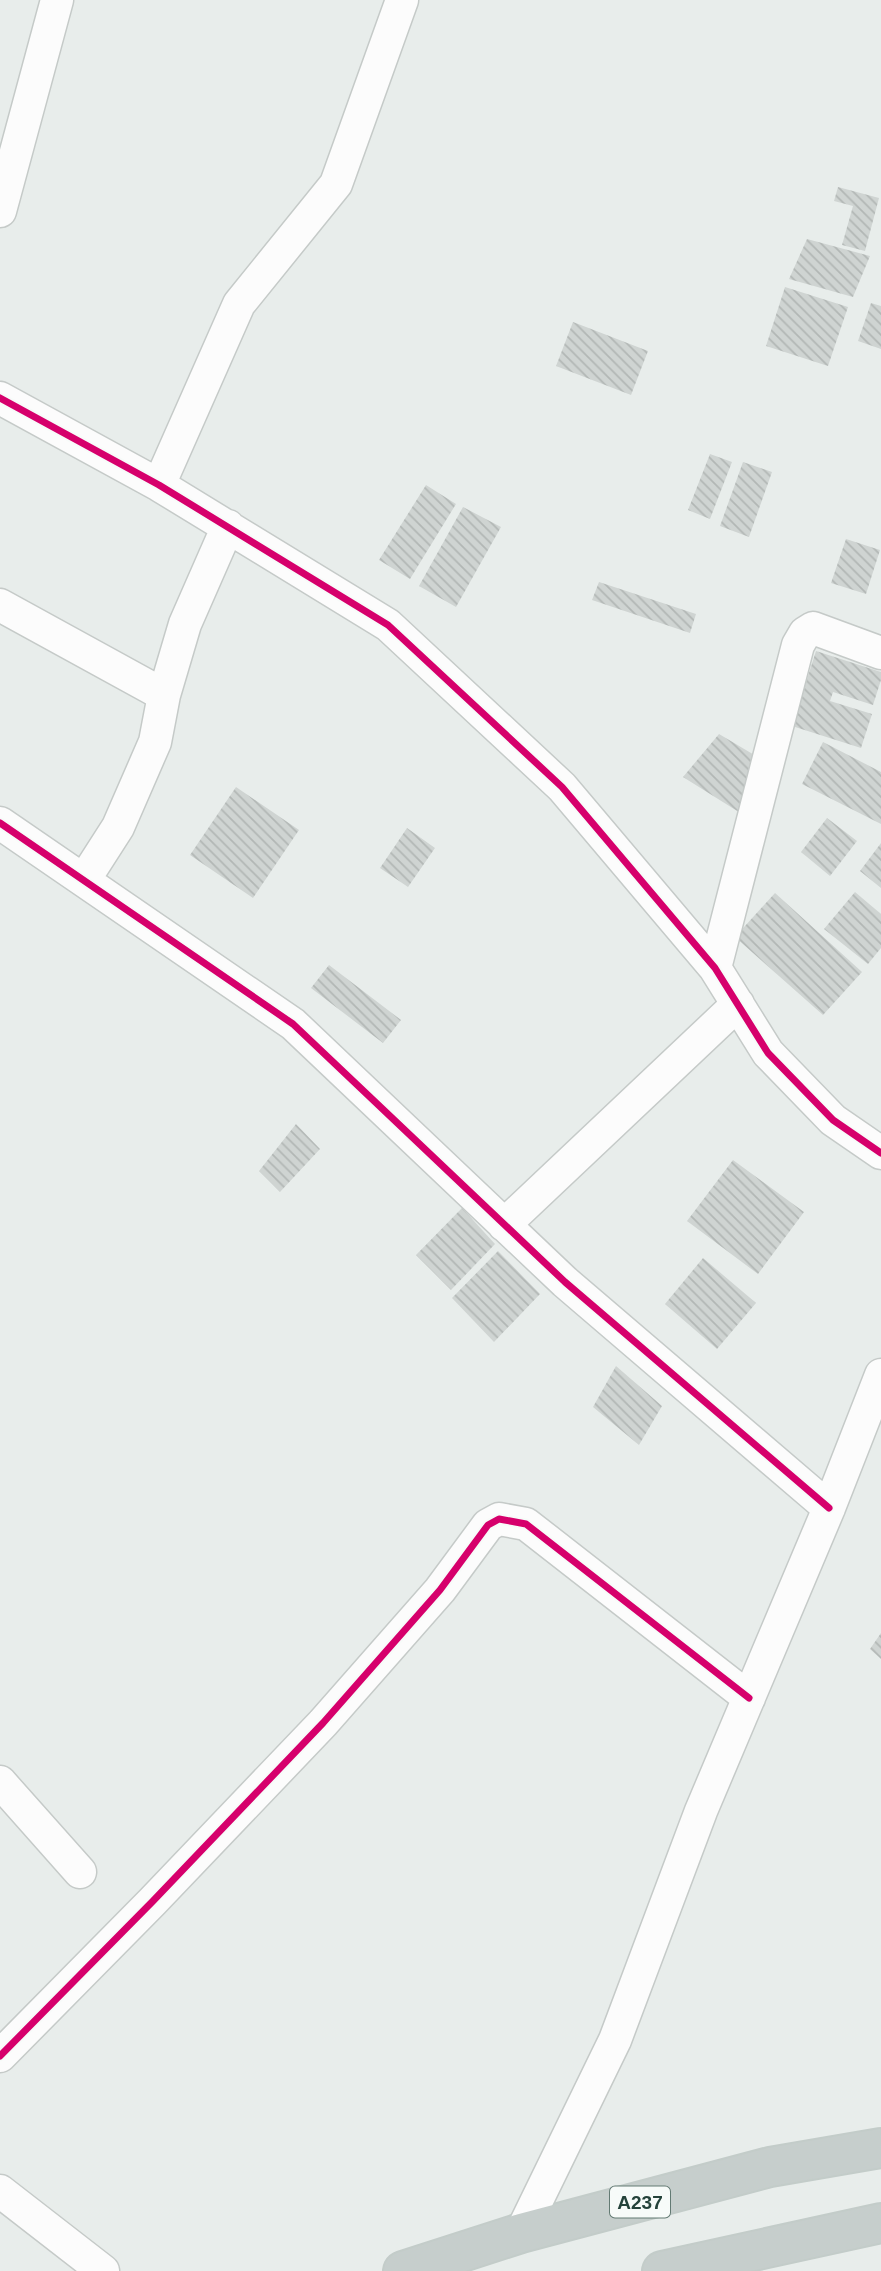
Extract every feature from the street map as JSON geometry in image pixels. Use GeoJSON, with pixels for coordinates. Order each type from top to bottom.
{"type":"FeatureCollection","features":[{"type":"Feature","properties":{"kind":"highway","name":"A237"},"geometry":{"type":"LineString","coordinates":[[403,2271],[521,2233],[770,2167],[881,2148]]}},
{"type":"Feature","properties":{"kind":"highway"},"geometry":{"type":"LineString","coordinates":[[662,2271],[881,2222]]}},
{"type":"Feature","properties":{"kind":"street"},"geometry":{"type":"LineString","coordinates":[[0,211],[10,135],[57,0]]}},
{"type":"Feature","properties":{"kind":"street"},"geometry":{"type":"LineString","coordinates":[[159,485],[239,304],[336,184],[402,0]]}},
{"type":"Feature","properties":{"kind":"street"},"geometry":{"type":"LineString","coordinates":[[0,398],[159,485],[388,625],[562,787],[715,968],[768,1052],[834,1119],[881,1153]]}},
{"type":"Feature","properties":{"kind":"street"},"geometry":{"type":"LineString","coordinates":[[84,880],[118,827],[155,742],[164,695],[185,624],[228,526]]}},
{"type":"Feature","properties":{"kind":"street"},"geometry":{"type":"LineString","coordinates":[[0,605],[164,695]]}},
{"type":"Feature","properties":{"kind":"street"},"geometry":{"type":"LineString","coordinates":[[715,968],[798,645],[805,633],[813,628],[881,653]]}},
{"type":"Feature","properties":{"kind":"street"},"geometry":{"type":"LineString","coordinates":[[0,823],[293,1024],[565,1282],[829,1508]]}},
{"type":"Feature","properties":{"kind":"street"},"geometry":{"type":"LineString","coordinates":[[505,1225],[738,1004]]}},
{"type":"Feature","properties":{"kind":"street"},"geometry":{"type":"LineString","coordinates":[[521,2233],[615,2040],[701,1811],[829,1508],[881,1375]]}},
{"type":"Feature","properties":{"kind":"street"},"geometry":{"type":"LineString","coordinates":[[0,2056],[323,1723],[440,1590],[488,1525],[499,1519],[526,1524],[749,1698]]}},
{"type":"Feature","properties":{"kind":"street"},"geometry":{"type":"LineString","coordinates":[[0,1782],[80,1872]]}},
{"type":"Feature","properties":{"kind":"street"},"geometry":{"type":"LineString","coordinates":[[0,2191],[103,2271]]}},
{"type":"Feature","properties":{"kind":"building"},"geometry":{"type":"Polygon","coordinates":[[[838,187],[879,198],[865,251],[842,245],[853,206],[834,201],[838,187]]]}},
{"type":"Feature","properties":{"kind":"building"},"geometry":{"type":"Polygon","coordinates":[[[807,239],[870,256],[853,297],[789,279],[807,239]]]}},
{"type":"Feature","properties":{"kind":"building"},"geometry":{"type":"Polygon","coordinates":[[[785,287],[848,307],[828,366],[766,346],[785,287]]]}},
{"type":"Feature","properties":{"kind":"building"},"geometry":{"type":"Polygon","coordinates":[[[871,303],[881,306],[881,349],[858,341],[871,303]]]}},
{"type":"Feature","properties":{"kind":"building"},"geometry":{"type":"Polygon","coordinates":[[[573,322],[648,351],[631,395],[556,366],[573,322]]]}},
{"type":"Feature","properties":{"kind":"building"},"geometry":{"type":"Polygon","coordinates":[[[710,454],[732,462],[710,519],[688,510],[710,454]]]}},
{"type":"Feature","properties":{"kind":"building"},"geometry":{"type":"Polygon","coordinates":[[[743,462],[772,472],[749,537],[720,526],[743,462]]]}},
{"type":"Feature","properties":{"kind":"building"},"geometry":{"type":"Polygon","coordinates":[[[426,485],[456,504],[410,579],[379,560],[426,485]]]}},
{"type":"Feature","properties":{"kind":"building"},"geometry":{"type":"Polygon","coordinates":[[[463,507],[501,527],[456,607],[419,586],[463,507]]]}},
{"type":"Feature","properties":{"kind":"building"},"geometry":{"type":"Polygon","coordinates":[[[846,539],[880,550],[866,594],[831,583],[846,539]]]}},
{"type":"Feature","properties":{"kind":"building"},"geometry":{"type":"Polygon","coordinates":[[[599,582],[696,614],[690,633],[592,600],[599,582]]]}},
{"type":"Feature","properties":{"kind":"building"},"geometry":{"type":"Polygon","coordinates":[[[816,651],[881,672],[873,705],[833,692],[830,701],[872,714],[861,748],[792,726],[816,651]]]}},
{"type":"Feature","properties":{"kind":"building"},"geometry":{"type":"Polygon","coordinates":[[[719,734],[761,759],[742,814],[683,777],[719,734]]]}},
{"type":"Feature","properties":{"kind":"building"},"geometry":{"type":"Polygon","coordinates":[[[823,742],[881,772],[881,824],[802,784],[823,742]]]}},
{"type":"Feature","properties":{"kind":"building"},"geometry":{"type":"Polygon","coordinates":[[[236,787],[299,830],[253,898],[190,855],[236,787]]]}},
{"type":"Feature","properties":{"kind":"building"},"geometry":{"type":"Polygon","coordinates":[[[827,818],[857,841],[830,876],[801,852],[827,818]]]}},
{"type":"Feature","properties":{"kind":"building"},"geometry":{"type":"Polygon","coordinates":[[[407,828],[435,848],[408,887],[380,868],[407,828]]]}},
{"type":"Feature","properties":{"kind":"building"},"geometry":{"type":"Polygon","coordinates":[[[881,843],[881,888],[860,871],[881,843]]]}},
{"type":"Feature","properties":{"kind":"building"},"geometry":{"type":"Polygon","coordinates":[[[855,892],[881,914],[881,948],[868,964],[824,929],[855,892]]]}},
{"type":"Feature","properties":{"kind":"building"},"geometry":{"type":"Polygon","coordinates":[[[775,893],[862,972],[823,1015],[735,937],[775,893]]]}},
{"type":"Feature","properties":{"kind":"building"},"geometry":{"type":"Polygon","coordinates":[[[329,965],[401,1020],[383,1043],[311,988],[329,965]]]}},
{"type":"Feature","properties":{"kind":"building"},"geometry":{"type":"Polygon","coordinates":[[[296,1124],[320,1149],[280,1192],[259,1171],[296,1124]]]}},
{"type":"Feature","properties":{"kind":"building"},"geometry":{"type":"Polygon","coordinates":[[[733,1160],[804,1212],[758,1274],[687,1221],[733,1160]]]}},
{"type":"Feature","properties":{"kind":"building"},"geometry":{"type":"Polygon","coordinates":[[[462,1208],[495,1244],[451,1290],[416,1255],[462,1208]]]}},
{"type":"Feature","properties":{"kind":"building"},"geometry":{"type":"Polygon","coordinates":[[[498,1251],[540,1294],[494,1342],[452,1298],[498,1251]]]}},
{"type":"Feature","properties":{"kind":"building"},"geometry":{"type":"Polygon","coordinates":[[[703,1258],[756,1303],[717,1349],[665,1304],[703,1258]]]}},
{"type":"Feature","properties":{"kind":"building"},"geometry":{"type":"Polygon","coordinates":[[[616,1366],[662,1406],[639,1445],[593,1407],[616,1366]]]}},
{"type":"Feature","properties":{"kind":"building"},"geometry":{"type":"Polygon","coordinates":[[[881,1633],[881,1659],[870,1649],[881,1633]]]}},
{"type":"Feature","properties":{"kind":"cycle path"},"geometry":{"type":"LineString","coordinates":[[0,398],[159,485],[388,625],[562,787],[715,968],[768,1053],[833,1120],[881,1153]]}},
{"type":"Feature","properties":{"kind":"cycle path"},"geometry":{"type":"LineString","coordinates":[[0,823],[293,1024],[565,1282],[829,1508]]}},
{"type":"Feature","properties":{"kind":"cycle path"},"geometry":{"type":"LineString","coordinates":[[0,2056],[323,1723],[440,1590],[488,1525],[499,1519],[526,1524],[749,1698]]}}]}
